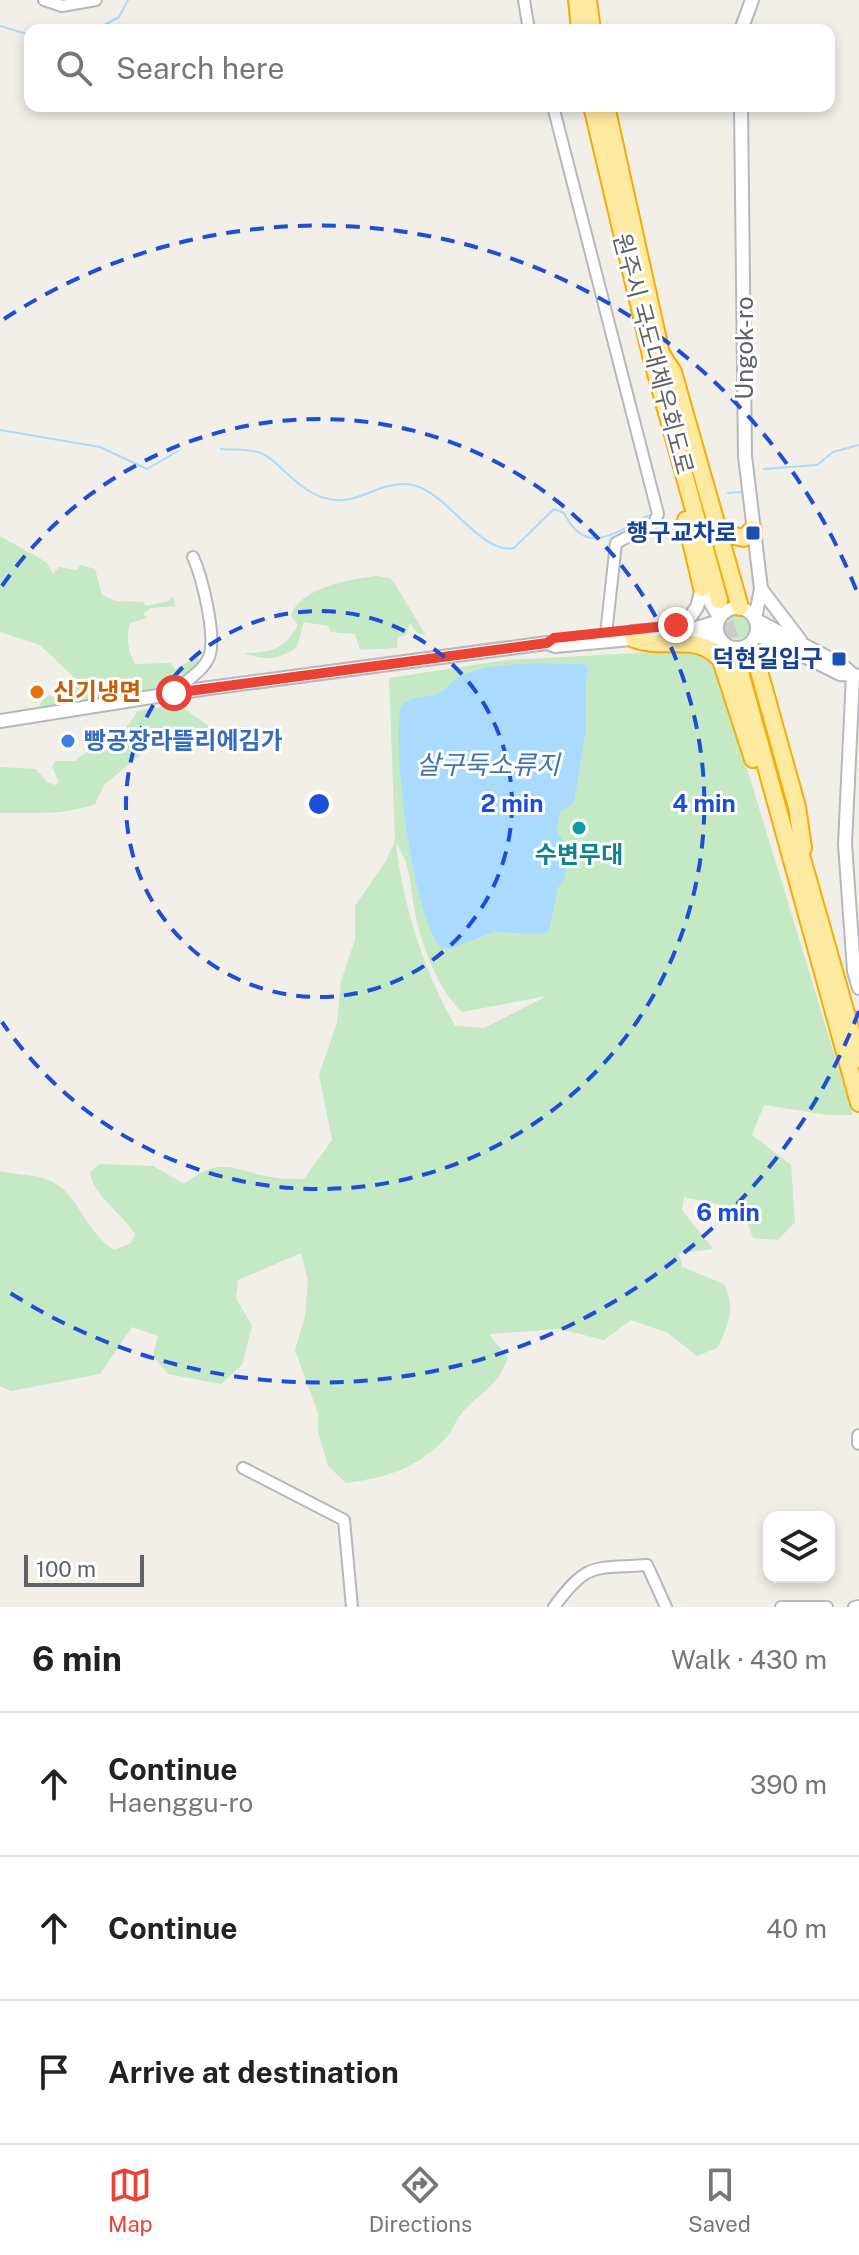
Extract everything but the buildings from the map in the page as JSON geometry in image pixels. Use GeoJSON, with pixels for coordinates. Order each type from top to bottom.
{"type":"FeatureCollection","features":[{"type":"Feature","properties":{"kind":"highway"},"geometry":{"type":"LineString","coordinates":[[577,0],[579,24]]}},
{"type":"Feature","properties":{"kind":"highway"},"geometry":{"type":"LineString","coordinates":[[588,0],[591,24]]}},
{"type":"Feature","properties":{"kind":"highway","name":"원주시 국도대체우회도로"},"geometry":{"type":"LineString","coordinates":[[594,112],[656,355]]}},
{"type":"Feature","properties":{"kind":"highway"},"geometry":{"type":"LineString","coordinates":[[607,112],[656,355],[735,611]]}},
{"type":"Feature","properties":{"kind":"highway"},"geometry":{"type":"LineString","coordinates":[[656,355],[673,372],[720,533],[735,611]]}},
{"type":"Feature","properties":{"kind":"highway"},"geometry":{"type":"LineString","coordinates":[[656,355],[650,377],[702,588]]}},
{"type":"Feature","properties":{"kind":"highway"},"geometry":{"type":"LineString","coordinates":[[720,533],[744,538],[753,529]]}},
{"type":"Feature","properties":{"kind":"highway"},"geometry":{"type":"LineString","coordinates":[[634,636],[644,643],[697,643],[713,651],[735,647],[859,1059]]}},
{"type":"Feature","properties":{"kind":"highway"},"geometry":{"type":"LineString","coordinates":[[757,664],[797,807],[801,871],[859,1103]]}},
{"type":"Feature","properties":{"kind":"street"},"geometry":{"type":"LineString","coordinates":[[44,0],[62,6],[96,0]]}},
{"type":"Feature","properties":{"kind":"street"},"geometry":{"type":"LineString","coordinates":[[524,0],[528,24]]}},
{"type":"Feature","properties":{"kind":"street"},"geometry":{"type":"LineString","coordinates":[[743,24],[752,0]]}},
{"type":"Feature","properties":{"kind":"street"},"geometry":{"type":"LineString","coordinates":[[555,112],[658,514],[654,523],[616,543],[606,634]]}},
{"type":"Feature","properties":{"kind":"street","name":"Ungok-ro"},"geometry":{"type":"LineString","coordinates":[[741,112],[745,456],[761,589]]}},
{"type":"Feature","properties":{"kind":"street"},"geometry":{"type":"LineString","coordinates":[[174,693],[201,669],[209,657],[212,639],[193,557]]}},
{"type":"Feature","properties":{"kind":"street"},"geometry":{"type":"LineString","coordinates":[[0,721],[202,689],[547,643],[554,638],[606,634],[634,636],[683,624],[697,607],[702,588],[735,611],[842,665],[856,676]]}},
{"type":"Feature","properties":{"kind":"street"},"geometry":{"type":"LineString","coordinates":[[547,643],[555,646],[706,627],[735,611],[761,589],[805,647]]}},
{"type":"Feature","properties":{"kind":"street"},"geometry":{"type":"LineString","coordinates":[[735,611],[735,647]]}},
{"type":"Feature","properties":{"kind":"street"},"geometry":{"type":"LineString","coordinates":[[735,611],[735,647]]}},
{"type":"Feature","properties":{"kind":"street"},"geometry":{"type":"LineString","coordinates":[[735,647],[766,637],[840,674],[856,676]]}},
{"type":"Feature","properties":{"kind":"street"},"geometry":{"type":"LineString","coordinates":[[735,647],[757,664],[765,648],[777,644]]}},
{"type":"Feature","properties":{"kind":"street"},"geometry":{"type":"LineString","coordinates":[[856,676],[845,844],[853,957],[859,988]]}},
{"type":"Feature","properties":{"kind":"street"},"geometry":{"type":"LineString","coordinates":[[859,1436],[859,1443]]}},
{"type":"Feature","properties":{"kind":"street"},"geometry":{"type":"LineString","coordinates":[[243,1468],[344,1520],[352,1607]]}},
{"type":"Feature","properties":{"kind":"street"},"geometry":{"type":"LineString","coordinates":[[554,1607],[572,1583],[589,1569],[647,1565],[666,1607]]}},
{"type":"Feature","properties":{"kind":"street"},"geometry":{"type":"LineString","coordinates":[[781,1607],[827,1607]]}},
{"type":"Feature","properties":{"kind":"green space"},"geometry":{"type":"Polygon","coordinates":[[[0,536],[46,562],[53,574],[59,567],[77,570],[80,565],[95,569],[102,595],[116,601],[143,602],[146,606],[169,601],[173,596],[175,606],[151,608],[143,614],[147,618],[130,623],[128,639],[131,655],[135,664],[170,663],[175,669],[198,656],[198,665],[173,691],[36,713],[42,700],[49,695],[56,698],[72,695],[72,675],[40,645],[0,632],[0,536]]]}},
{"type":"Feature","properties":{"kind":"green space"},"geometry":{"type":"Polygon","coordinates":[[[376,576],[390,578],[426,635],[417,633],[410,623],[406,635],[398,637],[397,648],[360,650],[355,634],[331,632],[328,626],[304,622],[297,647],[290,651],[271,658],[244,653],[270,650],[288,640],[298,625],[291,616],[304,598],[340,583],[376,576]]]}},
{"type":"Feature","properties":{"kind":"green space"},"geometry":{"type":"Polygon","coordinates":[[[737,613],[746,617],[750,626],[746,635],[737,639],[728,635],[724,626],[728,617],[737,613]]]}},
{"type":"Feature","properties":{"kind":"green space"},"geometry":{"type":"Polygon","coordinates":[[[692,650],[714,661],[853,1115],[828,1115],[764,1105],[752,1135],[791,1165],[795,1222],[778,1240],[753,1238],[743,1209],[684,1197],[682,1210],[713,1249],[679,1253],[682,1267],[724,1284],[730,1301],[728,1324],[717,1348],[697,1356],[668,1333],[631,1320],[604,1340],[560,1329],[489,1334],[508,1358],[504,1368],[462,1413],[445,1439],[434,1450],[400,1470],[346,1483],[328,1466],[318,1431],[318,1413],[295,1350],[305,1316],[308,1280],[301,1253],[238,1280],[236,1298],[252,1326],[242,1365],[221,1384],[168,1374],[153,1356],[158,1336],[132,1327],[100,1374],[11,1391],[0,1386],[0,1171],[36,1176],[56,1184],[71,1198],[96,1234],[114,1250],[131,1243],[135,1234],[92,1181],[90,1173],[99,1164],[153,1166],[184,1184],[218,1167],[276,1178],[304,1179],[332,1140],[319,1075],[337,1023],[341,981],[355,940],[355,906],[386,861],[395,841],[389,678],[506,660],[692,650]],[[396,843],[416,938],[455,1026],[484,1028],[547,996],[462,1012],[446,993],[429,958],[417,922],[408,871],[396,843]]]}},
{"type":"Feature","properties":{"kind":"green space"},"geometry":{"type":"Polygon","coordinates":[[[178,704],[216,735],[169,731],[104,785],[95,804],[60,812],[0,813],[0,767],[36,769],[47,782],[55,785],[59,782],[52,767],[56,761],[75,761],[104,738],[117,740],[138,711],[178,704]]]}},
{"type":"Feature","properties":{"kind":"water","name":"살구둑소류지"},"geometry":{"type":"Polygon","coordinates":[[[520,664],[585,664],[588,670],[585,687],[586,729],[574,802],[560,812],[557,831],[569,851],[565,878],[558,888],[549,930],[542,934],[493,932],[450,949],[439,946],[420,898],[406,829],[399,758],[401,706],[412,699],[438,694],[457,678],[487,668],[520,664]]]}},
{"type":"Feature","properties":{"kind":"waterway"},"geometry":{"type":"LineString","coordinates":[[106,24],[119,17],[128,0]]}},
{"type":"Feature","properties":{"kind":"waterway"},"geometry":{"type":"LineString","coordinates":[[0,26],[24,33]]}},
{"type":"Feature","properties":{"kind":"waterway"},"geometry":{"type":"LineString","coordinates":[[0,430],[100,447],[147,469],[178,451]]}},
{"type":"Feature","properties":{"kind":"waterway"},"geometry":{"type":"LineString","coordinates":[[764,469],[817,465],[833,452],[859,445]]}},
{"type":"Feature","properties":{"kind":"waterway"},"geometry":{"type":"LineString","coordinates":[[221,449],[249,450],[266,455],[300,485],[335,500],[354,498],[392,485],[413,485],[439,499],[477,533],[502,548],[514,548],[554,509],[564,513],[582,535],[592,538],[614,534],[650,515]]}},
{"type":"Feature","properties":{"kind":"waterway"},"geometry":{"type":"LineString","coordinates":[[728,493],[741,492]]}},
{"type":"Feature","properties":{"kind":"tunnel"},"geometry":{"type":"LineString","coordinates":[[719,600],[735,654]]}},
{"type":"Feature","properties":{"kind":"place","name":"행구교차로"},"geometry":{"type":"Point","coordinates":[753,533]}},
{"type":"Feature","properties":{"kind":"place","name":"덕현길입구"},"geometry":{"type":"Point","coordinates":[839,659]}},
{"type":"Feature","properties":{"kind":"place","name":"신기냉면"},"geometry":{"type":"Point","coordinates":[37,692]}},
{"type":"Feature","properties":{"kind":"place","name":"빵공장라뜰리에김가"},"geometry":{"type":"Point","coordinates":[68,741]}},
{"type":"Feature","properties":{"kind":"place","name":"수변무대"},"geometry":{"type":"Point","coordinates":[579,828]}},
{"type":"Feature","properties":{"kind":"route"},"geometry":{"type":"LineString","coordinates":[[174,693],[547,643],[554,638],[633,632],[642,628],[676,625]]}}]}
